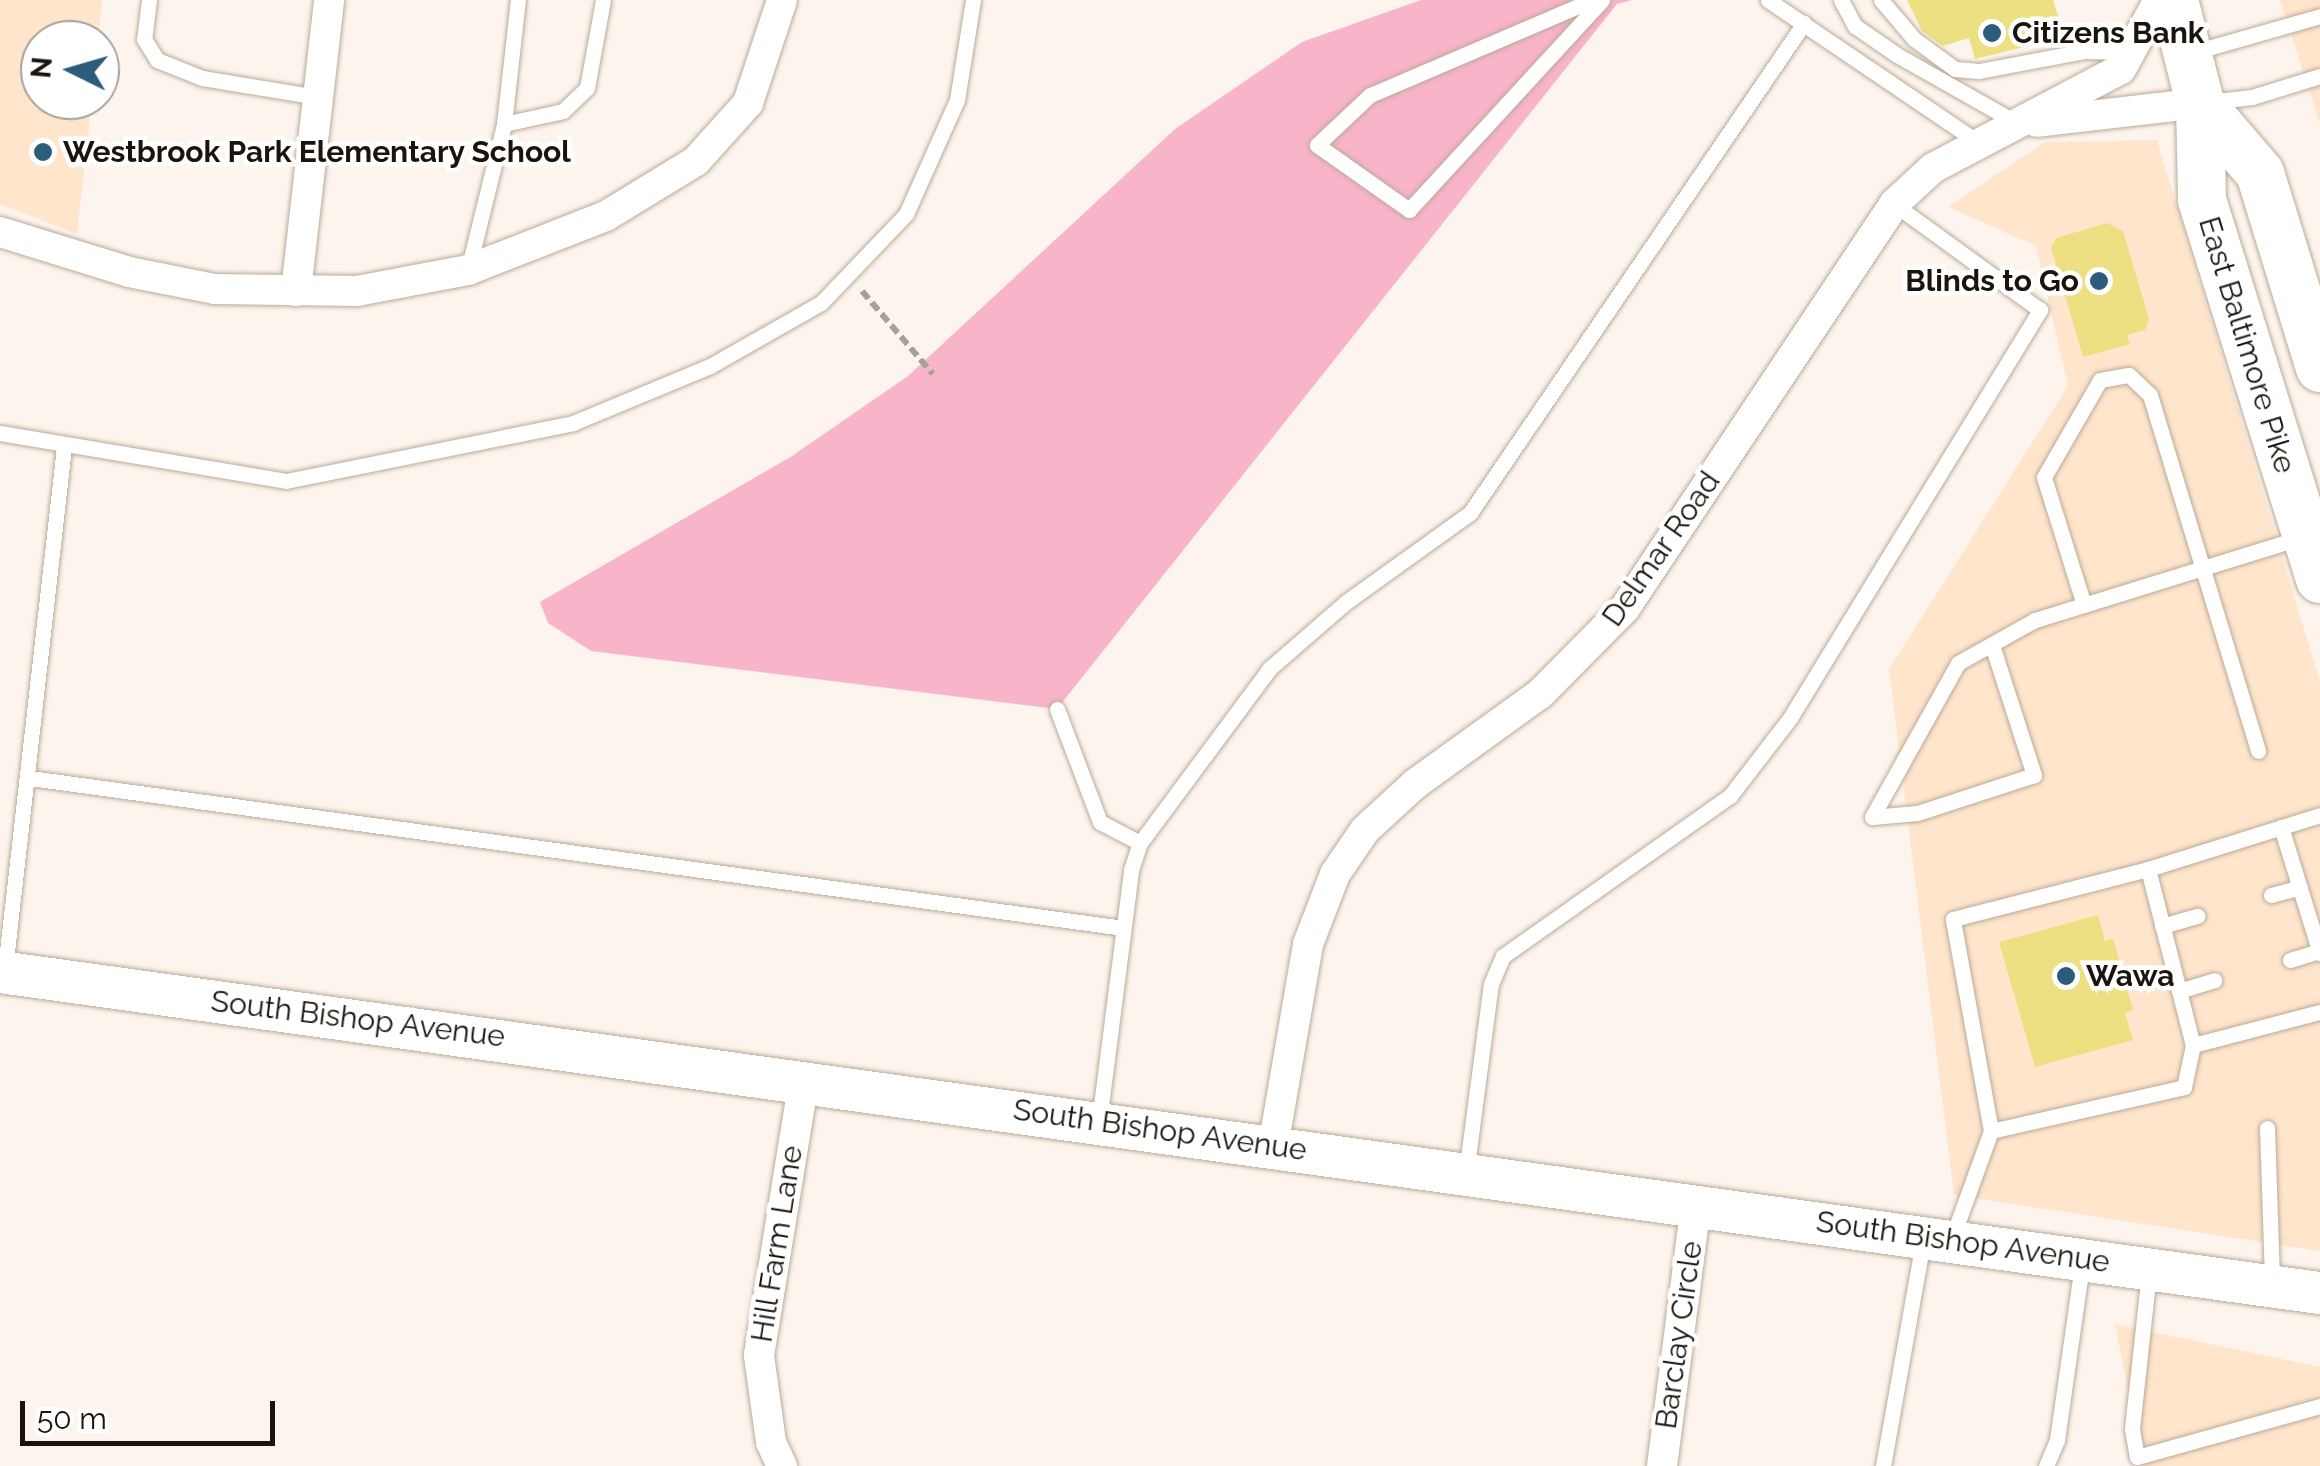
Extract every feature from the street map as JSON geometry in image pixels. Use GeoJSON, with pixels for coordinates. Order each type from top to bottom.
{"type":"FeatureCollection","features":[{"type":"Feature","properties":{"kind":"main road"},"geometry":{"type":"LineString","coordinates":[[2174,0],[2200,103]]}},
{"type":"Feature","properties":{"kind":"main road","name":"East Baltimore Pike"},"geometry":{"type":"LineString","coordinates":[[2200,103],[2260,174],[2320,368]]}},
{"type":"Feature","properties":{"kind":"main road","name":"East Baltimore Pike"},"geometry":{"type":"LineString","coordinates":[[2200,103],[2202,200],[2313,557]]}},
{"type":"Feature","properties":{"kind":"main road","name":"South Bishop Avenue"},"geometry":{"type":"LineString","coordinates":[[2,973],[804,1079],[2320,1293]]}},
{"type":"Feature","properties":{"kind":"street"},"geometry":{"type":"LineString","coordinates":[[296,291],[330,0]]}},
{"type":"Feature","properties":{"kind":"street"},"geometry":{"type":"LineString","coordinates":[[0,232],[146,275],[215,288],[357,291],[468,270],[606,216],[696,161],[748,103],[782,0]]}},
{"type":"Feature","properties":{"kind":"street","name":"Delmar Road"},"geometry":{"type":"LineString","coordinates":[[1272,1146],[1308,944],[1350,850],[1386,808],[1540,694],[1626,608],[1894,204],[1934,168],[2092,88],[2133,52],[2159,0]]}},
{"type":"Feature","properties":{"kind":"street","name":"Delmar Road"},"geometry":{"type":"LineString","coordinates":[[2019,124],[2200,103]]}},
{"type":"Feature","properties":{"kind":"street","name":"Hill Farm Lane"},"geometry":{"type":"LineString","coordinates":[[782,1466],[772,1442],[758,1356],[804,1079]]}},
{"type":"Feature","properties":{"kind":"street","name":"Barclay Circle"},"geometry":{"type":"LineString","coordinates":[[1662,1466],[1696,1204]]}},
{"type":"Feature","properties":{"kind":"lane"},"geometry":{"type":"LineString","coordinates":[[148,0],[144,39],[157,60],[202,78],[318,97]]}},
{"type":"Feature","properties":{"kind":"lane"},"geometry":{"type":"LineString","coordinates":[[468,270],[504,124],[518,0]]}},
{"type":"Feature","properties":{"kind":"lane"},"geometry":{"type":"LineString","coordinates":[[504,124],[563,111],[587,88],[602,0]]}},
{"type":"Feature","properties":{"kind":"lane"},"geometry":{"type":"LineString","coordinates":[[0,433],[64,447],[286,481],[573,423],[710,366],[821,304],[851,278],[906,214],[956,100],[972,0]]}},
{"type":"Feature","properties":{"kind":"lane"},"geometry":{"type":"LineString","coordinates":[[1592,0],[1370,95],[1317,145],[1408,210],[1602,0]]}},
{"type":"Feature","properties":{"kind":"lane"},"geometry":{"type":"LineString","coordinates":[[1768,0],[1980,143]]}},
{"type":"Feature","properties":{"kind":"lane"},"geometry":{"type":"LineString","coordinates":[[1841,0],[1855,26],[1897,56],[2019,124]]}},
{"type":"Feature","properties":{"kind":"lane"},"geometry":{"type":"LineString","coordinates":[[1881,0],[1914,39],[1955,69],[1979,71],[2085,51],[2133,52]]}},
{"type":"Feature","properties":{"kind":"lane"},"geometry":{"type":"LineString","coordinates":[[2190,52],[2320,16]]}},
{"type":"Feature","properties":{"kind":"lane"},"geometry":{"type":"LineString","coordinates":[[1098,1121],[1123,928],[1140,844],[1270,669],[1346,602],[1470,513],[1804,23]]}},
{"type":"Feature","properties":{"kind":"lane"},"geometry":{"type":"LineString","coordinates":[[2200,103],[2252,98],[2320,76]]}},
{"type":"Feature","properties":{"kind":"lane"},"geometry":{"type":"LineString","coordinates":[[1466,1172],[1491,984],[1503,956],[1730,796],[1790,718],[2040,310],[1894,204]]}},
{"type":"Feature","properties":{"kind":"lane"},"geometry":{"type":"LineString","coordinates":[[2084,605],[2044,478],[2100,380],[2129,374],[2150,395],[2258,751]]}},
{"type":"Feature","properties":{"kind":"lane"},"geometry":{"type":"LineString","coordinates":[[2,973],[30,778],[64,447]]}},
{"type":"Feature","properties":{"kind":"lane"},"geometry":{"type":"LineString","coordinates":[[1992,645],[2034,775],[1917,813],[1872,817],[1958,664],[2036,620],[2202,569],[2313,557]]}},
{"type":"Feature","properties":{"kind":"lane"},"geometry":{"type":"LineString","coordinates":[[1057,709],[1100,822],[1140,844]]}},
{"type":"Feature","properties":{"kind":"lane"},"geometry":{"type":"LineString","coordinates":[[30,778],[1123,928]]}},
{"type":"Feature","properties":{"kind":"lane"},"geometry":{"type":"LineString","coordinates":[[1883,1466],[1937,1239],[1991,1131],[1953,919],[2148,870],[2320,815]]}},
{"type":"Feature","properties":{"kind":"lane"},"geometry":{"type":"LineString","coordinates":[[2280,827],[2320,952],[2290,960]]}},
{"type":"Feature","properties":{"kind":"lane"},"geometry":{"type":"LineString","coordinates":[[1991,1131],[2184,1087],[2193,1046],[2148,870]]}},
{"type":"Feature","properties":{"kind":"lane"},"geometry":{"type":"LineString","coordinates":[[2271,895],[2300,887]]}},
{"type":"Feature","properties":{"kind":"lane"},"geometry":{"type":"LineString","coordinates":[[2162,926],[2198,916]]}},
{"type":"Feature","properties":{"kind":"lane"},"geometry":{"type":"LineString","coordinates":[[2179,991],[2214,980]]}},
{"type":"Feature","properties":{"kind":"lane"},"geometry":{"type":"LineString","coordinates":[[2193,1046],[2320,1012]]}},
{"type":"Feature","properties":{"kind":"lane"},"geometry":{"type":"LineString","coordinates":[[2267,1128],[2272,1286]]}},
{"type":"Feature","properties":{"kind":"lane"},"geometry":{"type":"LineString","coordinates":[[2046,1466],[2057,1440],[2082,1260]]}},
{"type":"Feature","properties":{"kind":"lane"},"geometry":{"type":"LineString","coordinates":[[2149,1269],[2132,1429],[2139,1461],[2320,1406]]}},
{"type":"Feature","properties":{"kind":"path"},"geometry":{"type":"LineString","coordinates":[[851,278],[932,374]]}},
{"type":"Feature","properties":{"kind":"shaded area","name":"Westbrook Park Elementary School"},"geometry":{"type":"Polygon","coordinates":[[[0,0],[102,0],[100,20],[20,20],[20,120],[90,120],[77,234],[0,204],[0,0]]]}},
{"type":"Feature","properties":{"kind":"shaded area"},"geometry":{"type":"Polygon","coordinates":[[[1421,0],[1632,0],[1617,4],[1057,709],[591,651],[548,623],[540,602],[792,456],[908,376],[1175,129],[1302,42],[1421,0]]]}},
{"type":"Feature","properties":{"kind":"shaded area"},"geometry":{"type":"Polygon","coordinates":[[[2280,0],[2320,0],[2320,124],[2280,0]]]}},
{"type":"Feature","properties":{"kind":"shaded area"},"geometry":{"type":"Polygon","coordinates":[[[2157,140],[2320,682],[2320,1251],[1954,1195],[1889,669],[2068,386],[2036,246],[1948,207],[2045,142],[2157,140]]]}},
{"type":"Feature","properties":{"kind":"shaded area"},"geometry":{"type":"Polygon","coordinates":[[[2115,1324],[2320,1367],[2320,1466],[2143,1466],[2115,1324]]]}},
{"type":"Feature","properties":{"kind":"building","name":"Citizens Bank"},"geometry":{"type":"Polygon","coordinates":[[[1907,0],[2053,0],[2065,37],[1975,59],[1969,38],[1943,46],[1922,31],[1907,0]]]}},
{"type":"Feature","properties":{"kind":"building","name":"Blinds to Go"},"geometry":{"type":"Polygon","coordinates":[[[2107,223],[2123,231],[2149,319],[2145,330],[2127,335],[2130,344],[2083,357],[2051,248],[2056,238],[2107,223]]]}},
{"type":"Feature","properties":{"kind":"building","name":"Wawa"},"geometry":{"type":"Polygon","coordinates":[[[2098,915],[2105,941],[2113,938],[2133,1010],[2125,1013],[2133,1040],[2035,1067],[1999,942],[2098,915]]]}},
{"type":"Feature","properties":{"kind":"place","name":"Citizens Bank"},"geometry":{"type":"Point","coordinates":[1992,33]}},
{"type":"Feature","properties":{"kind":"place","name":"Westbrook Park Elementary School"},"geometry":{"type":"Point","coordinates":[43,152]}},
{"type":"Feature","properties":{"kind":"place","name":"Blinds to Go"},"geometry":{"type":"Point","coordinates":[2099,281]}},
{"type":"Feature","properties":{"kind":"place","name":"Wawa"},"geometry":{"type":"Point","coordinates":[2066,976]}}]}
